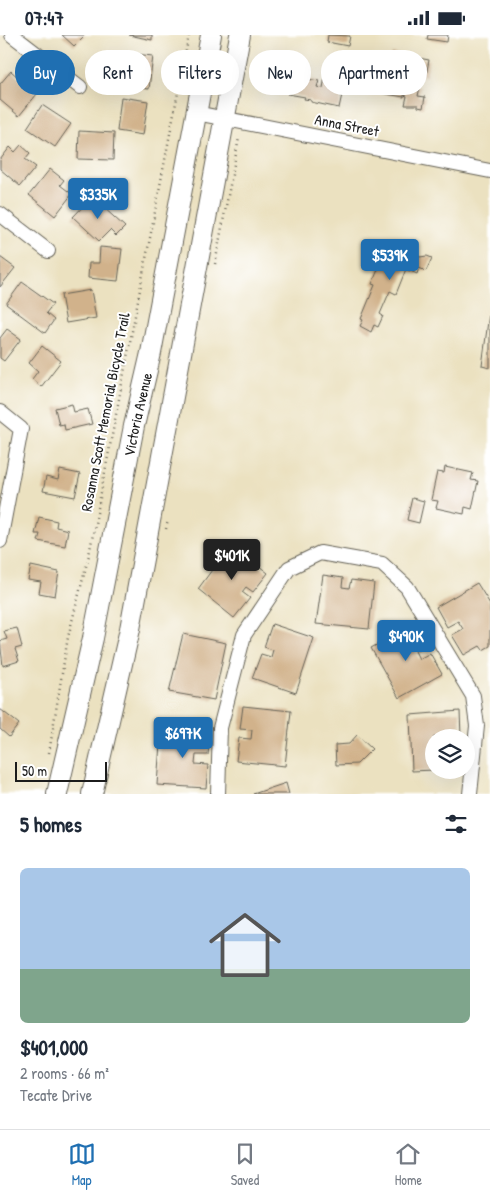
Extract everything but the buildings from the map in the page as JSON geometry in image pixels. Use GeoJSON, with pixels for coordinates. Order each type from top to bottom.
{"type":"FeatureCollection","features":[{"type":"Feature","properties":{"kind":"main road","name":"Victoria Avenue"},"geometry":{"type":"LineString","coordinates":[[57,794],[93,638],[134,426],[152,353],[211,35]]}},
{"type":"Feature","properties":{"kind":"main road","name":"Victoria Avenue"},"geometry":{"type":"LineString","coordinates":[[92,794],[130,629],[223,117],[240,35]]}},
{"type":"Feature","properties":{"kind":"street"},"geometry":{"type":"LineString","coordinates":[[12,35],[80,87]]}},
{"type":"Feature","properties":{"kind":"street","name":"Anna Street"},"geometry":{"type":"LineString","coordinates":[[196,113],[490,171]]}},
{"type":"Feature","properties":{"kind":"street"},"geometry":{"type":"LineString","coordinates":[[0,214],[48,251]]}},
{"type":"Feature","properties":{"kind":"street"},"geometry":{"type":"LineString","coordinates":[[0,412],[21,429],[0,541]]}},
{"type":"Feature","properties":{"kind":"street"},"geometry":{"type":"LineString","coordinates":[[218,794],[220,728],[244,635],[290,567],[320,553],[382,564],[407,587],[473,697],[477,726],[470,794]]}},
{"type":"Feature","properties":{"kind":"path","name":"Rosanna Scott Memorial Bicycle Trail"},"geometry":{"type":"LineString","coordinates":[[48,757],[68,637],[91,545],[189,35]]}}]}
